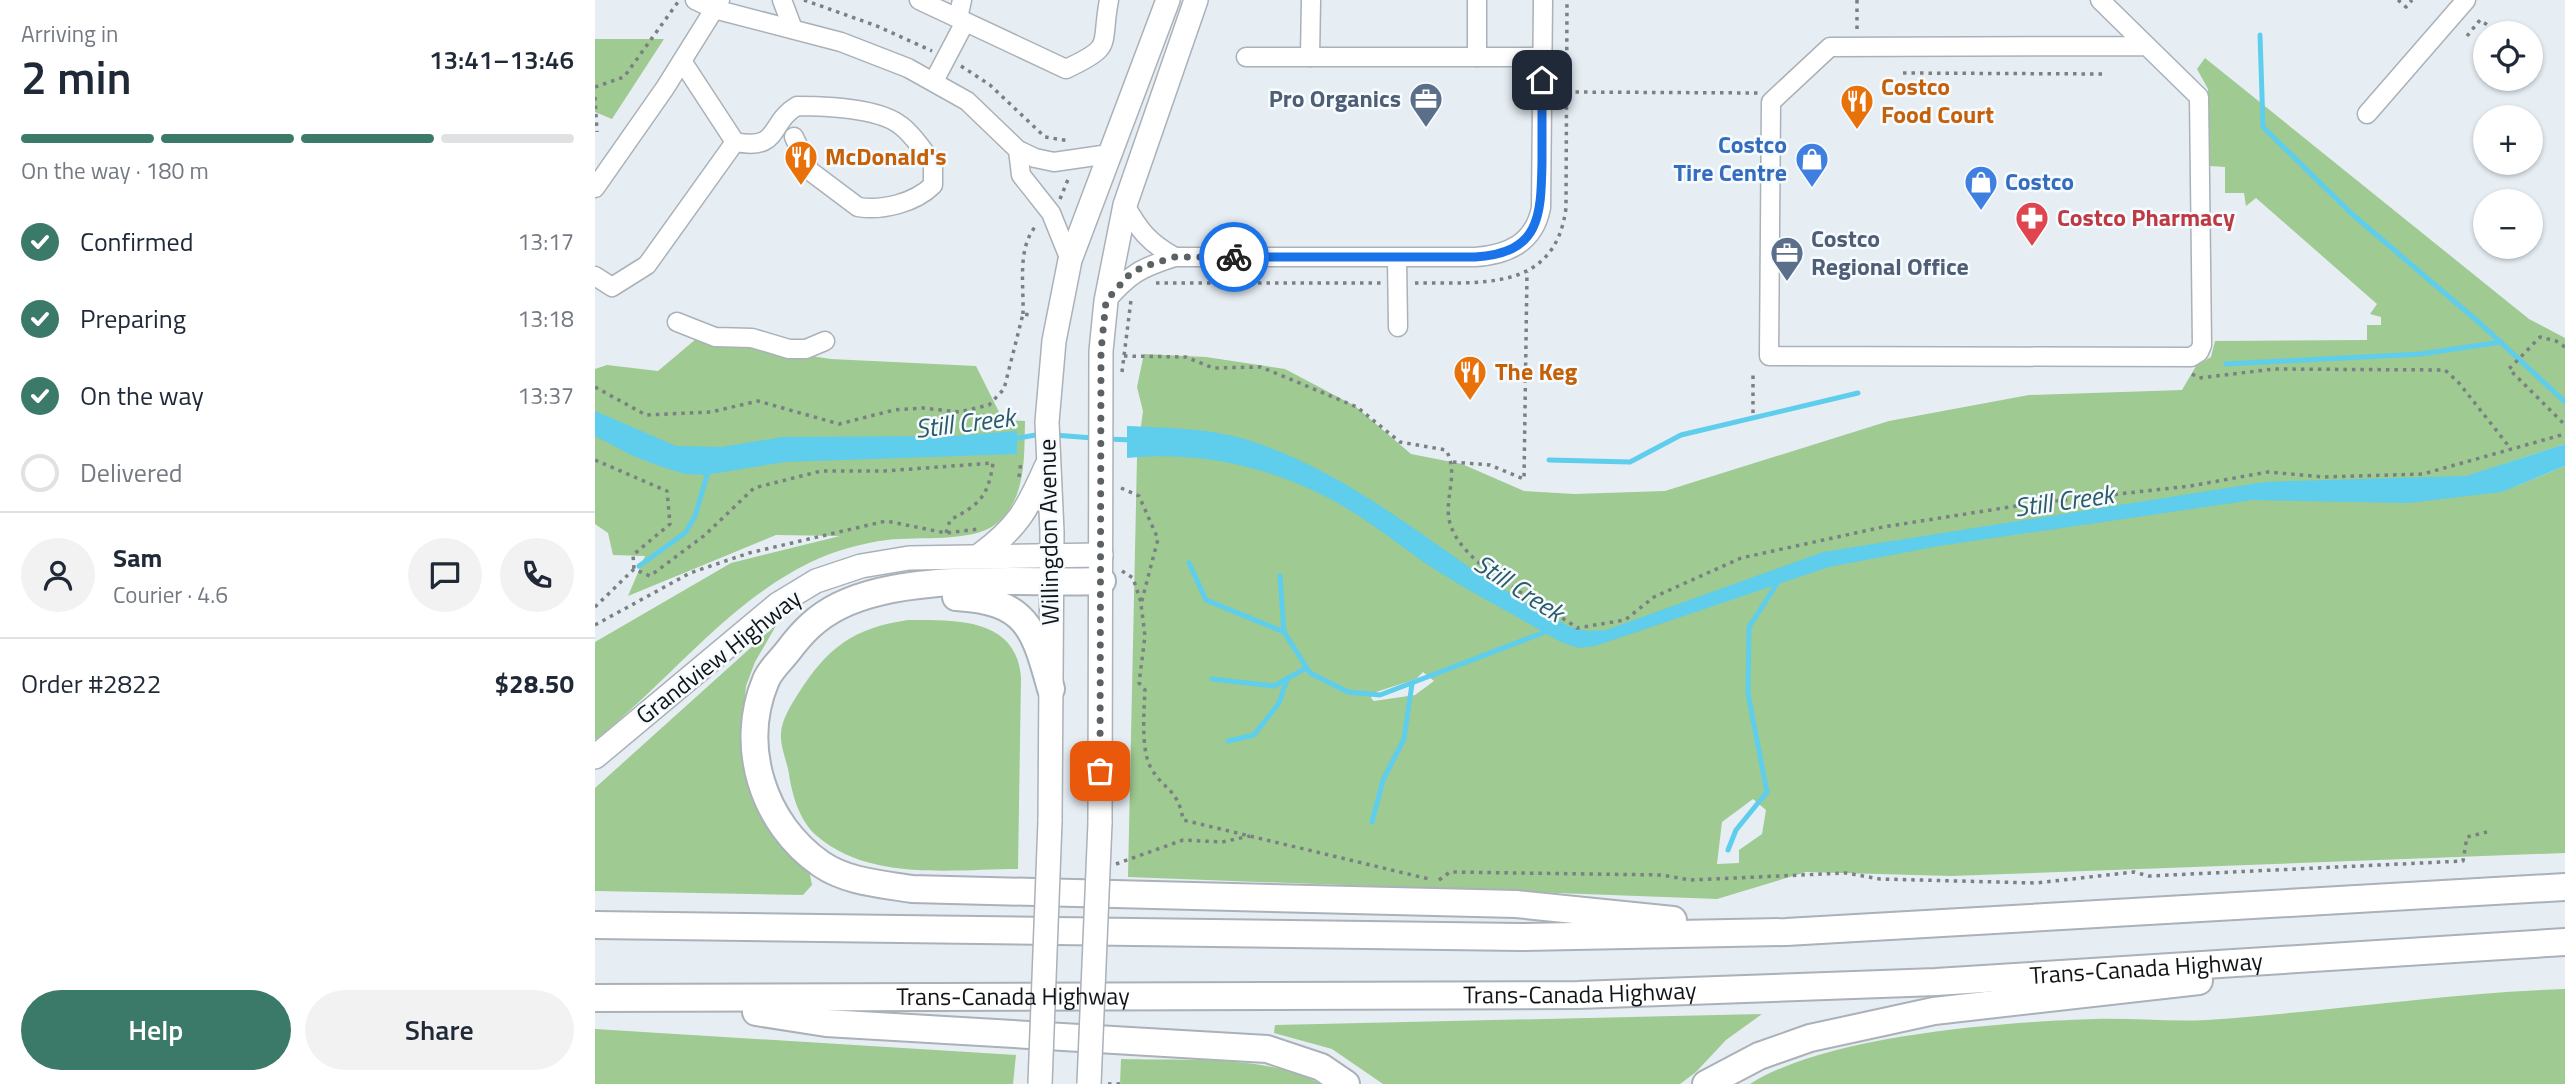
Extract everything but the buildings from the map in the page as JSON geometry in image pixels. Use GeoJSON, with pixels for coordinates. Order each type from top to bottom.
{"type":"FeatureCollection","features":[{"type":"Feature","properties":{"kind":"highway"},"geometry":{"type":"LineString","coordinates":[[1108,569],[1052,583],[988,582],[899,588],[866,594],[841,605],[806,627],[766,679],[753,728],[756,768],[770,806],[789,835],[822,865],[859,880],[935,890],[1516,904],[1786,932]]}},
{"type":"Feature","properties":{"kind":"highway"},"geometry":{"type":"LineString","coordinates":[[899,588],[945,596],[987,599],[1019,616],[1037,639],[1051,690]]}},
{"type":"Feature","properties":{"kind":"highway"},"geometry":{"type":"LineString","coordinates":[[595,925],[1523,937],[1786,932],[2565,887]]}},
{"type":"Feature","properties":{"kind":"highway","name":"Trans-Canada Highway"},"geometry":{"type":"LineString","coordinates":[[602,996],[677,999],[1578,995],[1936,982],[2565,942]]}},
{"type":"Feature","properties":{"kind":"highway"},"geometry":{"type":"LineString","coordinates":[[1706,1084],[1759,1056],[1810,1038],[1934,1011],[2161,987],[2339,958]]}},
{"type":"Feature","properties":{"kind":"highway"},"geometry":{"type":"LineString","coordinates":[[677,999],[826,1023],[1267,1049],[1321,1067],[1346,1084]]}},
{"type":"Feature","properties":{"kind":"main road","name":"Willingdon Avenue"},"geometry":{"type":"LineString","coordinates":[[1040,1084],[1050,821],[1052,554],[1047,422],[1054,341],[1070,260],[1168,0]]}},
{"type":"Feature","properties":{"kind":"main road","name":"Willingdon Avenue"},"geometry":{"type":"LineString","coordinates":[[1089,1084],[1108,569],[1101,462],[1101,351],[1106,301],[1125,205],[1196,0]]}},
{"type":"Feature","properties":{"kind":"main road"},"geometry":{"type":"LineString","coordinates":[[980,555],[999,541],[1026,512],[1048,462]]}},
{"type":"Feature","properties":{"kind":"main road","name":"Grandview Highway"},"geometry":{"type":"LineString","coordinates":[[595,757],[778,604],[816,581],[861,566],[909,558],[980,555],[1052,554],[1108,569]]}},
{"type":"Feature","properties":{"kind":"street"},"geometry":{"type":"LineString","coordinates":[[695,0],[863,50],[934,81],[991,121],[1018,150],[1054,162],[1109,154]]}},
{"type":"Feature","properties":{"kind":"street"},"geometry":{"type":"LineString","coordinates":[[782,0],[793,29]]}},
{"type":"Feature","properties":{"kind":"street"},"geometry":{"type":"LineString","coordinates":[[919,0],[1066,69],[1097,55],[1104,45],[1109,0]]}},
{"type":"Feature","properties":{"kind":"street"},"geometry":{"type":"LineString","coordinates":[[934,81],[961,20],[962,0]]}},
{"type":"Feature","properties":{"kind":"street"},"geometry":{"type":"LineString","coordinates":[[1310,57],[1311,0]]}},
{"type":"Feature","properties":{"kind":"street"},"geometry":{"type":"LineString","coordinates":[[1477,0],[1477,57]]}},
{"type":"Feature","properties":{"kind":"street"},"geometry":{"type":"LineString","coordinates":[[1106,301],[1128,276],[1142,267],[1175,257],[1397,258],[1498,255],[1524,241],[1539,218],[1543,0]]}},
{"type":"Feature","properties":{"kind":"street"},"geometry":{"type":"LineString","coordinates":[[2100,0],[2147,46],[2199,97],[2202,345],[2199,352],[2187,356],[1769,356],[1771,102],[1830,47],[2147,46]]}},
{"type":"Feature","properties":{"kind":"street"},"geometry":{"type":"LineString","coordinates":[[2367,114],[2466,0]]}},
{"type":"Feature","properties":{"kind":"street"},"geometry":{"type":"LineString","coordinates":[[595,188],[717,5]]}},
{"type":"Feature","properties":{"kind":"street"},"geometry":{"type":"LineString","coordinates":[[1246,57],[1543,57]]}},
{"type":"Feature","properties":{"kind":"street"},"geometry":{"type":"LineString","coordinates":[[682,61],[735,142]]}},
{"type":"Feature","properties":{"kind":"street"},"geometry":{"type":"LineString","coordinates":[[735,142],[758,144],[773,136],[797,106],[828,106],[891,120],[900,125],[933,163],[933,185],[924,194],[892,205],[858,207],[810,170],[794,137]]}},
{"type":"Feature","properties":{"kind":"street"},"geometry":{"type":"LineString","coordinates":[[595,276],[612,287],[647,265],[735,142]]}},
{"type":"Feature","properties":{"kind":"street"},"geometry":{"type":"LineString","coordinates":[[1018,150],[1021,175],[1051,213],[1070,260]]}},
{"type":"Feature","properties":{"kind":"street"},"geometry":{"type":"LineString","coordinates":[[1125,205],[1141,233],[1154,246],[1175,257]]}},
{"type":"Feature","properties":{"kind":"street"},"geometry":{"type":"LineString","coordinates":[[1397,258],[1398,327]]}},
{"type":"Feature","properties":{"kind":"street"},"geometry":{"type":"LineString","coordinates":[[677,322],[715,337],[752,338],[789,349],[806,349],[825,341]]}},
{"type":"Feature","properties":{"kind":"path"},"geometry":{"type":"LineString","coordinates":[[595,86],[624,77],[679,0]]}},
{"type":"Feature","properties":{"kind":"path"},"geometry":{"type":"LineString","coordinates":[[1410,283],[1511,280],[1527,272],[1552,251],[1565,224],[1567,0]]}},
{"type":"Feature","properties":{"kind":"path"},"geometry":{"type":"LineString","coordinates":[[1857,0],[1857,35]]}},
{"type":"Feature","properties":{"kind":"path"},"geometry":{"type":"LineString","coordinates":[[2398,0],[2406,7],[2412,0]]}},
{"type":"Feature","properties":{"kind":"path"},"geometry":{"type":"LineString","coordinates":[[2466,36],[2473,28]]}},
{"type":"Feature","properties":{"kind":"path"},"geometry":{"type":"LineString","coordinates":[[1907,64],[1905,73],[2106,74]]}},
{"type":"Feature","properties":{"kind":"path"},"geometry":{"type":"LineString","coordinates":[[1567,92],[1765,93]]}},
{"type":"Feature","properties":{"kind":"path"},"geometry":{"type":"LineString","coordinates":[[595,97],[597,132]]}},
{"type":"Feature","properties":{"kind":"path"},"geometry":{"type":"LineString","coordinates":[[1056,208],[1072,172]]}},
{"type":"Feature","properties":{"kind":"path"},"geometry":{"type":"LineString","coordinates":[[595,387],[646,415],[711,412],[758,401],[809,418],[839,424],[894,410],[923,408],[959,412],[989,405],[1004,389],[1023,314],[1026,238],[1035,227]]}},
{"type":"Feature","properties":{"kind":"path"},"geometry":{"type":"LineString","coordinates":[[1453,462],[1490,465],[1524,479],[1527,272]]}},
{"type":"Feature","properties":{"kind":"path"},"geometry":{"type":"LineString","coordinates":[[1150,283],[1383,283]]}},
{"type":"Feature","properties":{"kind":"path"},"geometry":{"type":"LineString","coordinates":[[1136,291],[1128,313],[1123,356],[1186,357],[1213,368],[1261,367],[1357,407],[1400,442],[1446,450],[1453,462],[1449,519],[1467,552],[1492,575],[1549,607],[1577,628],[1625,620],[1654,597],[1741,558],[1883,527],[2029,504],[2190,486],[2268,472],[2324,477],[2423,474],[2565,434]]}},
{"type":"Feature","properties":{"kind":"path"},"geometry":{"type":"LineString","coordinates":[[1023,314],[1031,315]]}},
{"type":"Feature","properties":{"kind":"path"},"geometry":{"type":"LineString","coordinates":[[2565,347],[2556,341],[2540,337],[2509,369],[2565,425]]}},
{"type":"Feature","properties":{"kind":"path"},"geometry":{"type":"LineString","coordinates":[[2187,356],[2187,370],[2199,379],[2274,369],[2445,370],[2459,383],[2511,449]]}},
{"type":"Feature","properties":{"kind":"path"},"geometry":{"type":"LineString","coordinates":[[1753,374],[1753,413]]}},
{"type":"Feature","properties":{"kind":"path"},"geometry":{"type":"LineString","coordinates":[[595,460],[667,491],[670,524],[633,555],[634,569],[597,605]]}},
{"type":"Feature","properties":{"kind":"path"},"geometry":{"type":"LineString","coordinates":[[1019,481],[1021,461]]}},
{"type":"Feature","properties":{"kind":"path"},"geometry":{"type":"LineString","coordinates":[[634,569],[650,576],[705,535],[754,488],[821,471],[884,471],[993,463],[989,491],[971,509],[950,520],[946,533]]}},
{"type":"Feature","properties":{"kind":"path"},"geometry":{"type":"LineString","coordinates":[[1121,488],[1139,496],[1158,539],[1141,604]]}},
{"type":"Feature","properties":{"kind":"path"},"geometry":{"type":"LineString","coordinates":[[595,625],[690,573],[749,552],[886,521],[946,533],[983,529]]}},
{"type":"Feature","properties":{"kind":"path"},"geometry":{"type":"LineString","coordinates":[[1108,569],[1133,579],[1141,604],[1145,636],[1139,683],[1145,690],[1143,716],[1149,765],[1180,800],[1183,820],[1438,881],[1450,872],[1661,875],[1690,880],[1846,873],[1880,880],[2036,883],[2134,872],[2149,876],[2463,861],[2466,837],[2487,832]]}},
{"type":"Feature","properties":{"kind":"green space"},"geometry":{"type":"Polygon","coordinates":[[[595,39],[664,39],[612,119],[595,112],[595,39]]]}},
{"type":"Feature","properties":{"kind":"green space"},"geometry":{"type":"Polygon","coordinates":[[[2205,58],[2529,319],[2565,338],[2565,444],[2504,464],[2516,486],[2565,466],[2565,853],[1951,876],[1806,872],[1717,899],[1128,877],[1137,457],[1143,411],[1137,387],[1144,354],[1206,357],[1285,369],[1355,406],[1411,454],[1462,464],[1524,491],[1574,494],[1665,491],[1889,421],[2029,395],[2182,390],[2196,366],[2211,357],[2215,341],[2367,340],[2367,325],[2381,325],[2381,317],[2370,314],[2377,304],[2256,198],[2246,206],[2244,193],[2225,193],[2225,167],[2210,166],[2208,89],[2197,69],[2205,58]],[[1423,672],[1416,679],[1373,693],[1371,698],[1374,701],[1415,695],[1434,681],[1423,672]],[[1753,799],[1722,822],[1717,864],[1739,863],[1739,850],[1762,834],[1766,810],[1753,799]]]}},
{"type":"Feature","properties":{"kind":"green space"},"geometry":{"type":"Polygon","coordinates":[[[696,339],[831,359],[976,366],[1003,420],[1025,421],[1024,462],[1019,490],[1006,514],[986,530],[959,536],[887,540],[858,545],[820,558],[780,579],[725,621],[595,740],[595,642],[731,563],[840,536],[776,535],[628,596],[645,556],[613,555],[608,533],[595,524],[595,369],[607,365],[658,371],[696,339]]]}},
{"type":"Feature","properties":{"kind":"green space"},"geometry":{"type":"Polygon","coordinates":[[[908,620],[945,620],[981,626],[1008,643],[1017,658],[1021,678],[1018,869],[913,870],[862,861],[838,851],[817,836],[798,808],[781,738],[787,712],[809,678],[831,652],[872,628],[908,620]]]}},
{"type":"Feature","properties":{"kind":"green space"},"geometry":{"type":"Polygon","coordinates":[[[777,624],[755,662],[746,686],[740,747],[760,817],[782,845],[809,870],[812,885],[803,895],[595,891],[595,788],[777,624]]]}},
{"type":"Feature","properties":{"kind":"green space"},"geometry":{"type":"Polygon","coordinates":[[[2565,989],[2565,1084],[1750,1084],[1783,1067],[1823,1054],[1917,1034],[1966,1028],[2095,1019],[2207,1020],[2475,994],[2565,989]]]}},
{"type":"Feature","properties":{"kind":"green space"},"geometry":{"type":"Polygon","coordinates":[[[1762,1014],[1726,1040],[1696,1072],[1680,1084],[1383,1084],[1332,1049],[1274,1033],[1275,1025],[1762,1014]]]}},
{"type":"Feature","properties":{"kind":"green space"},"geometry":{"type":"Polygon","coordinates":[[[595,1029],[1016,1055],[1013,1084],[595,1084],[595,1029]]]}},
{"type":"Feature","properties":{"kind":"green space"},"geometry":{"type":"Polygon","coordinates":[[[1121,1059],[1250,1063],[1299,1074],[1320,1084],[1120,1084],[1121,1059]]]}},
{"type":"Feature","properties":{"kind":"water"},"geometry":{"type":"Polygon","coordinates":[[[595,411],[676,446],[721,447],[783,437],[955,436],[1017,431],[1017,454],[785,462],[705,475],[685,474],[633,456],[595,436],[595,411]]]}},
{"type":"Feature","properties":{"kind":"water"},"geometry":{"type":"Polygon","coordinates":[[[1127,426],[1223,434],[1283,453],[1366,497],[1506,591],[1570,627],[1587,631],[1606,630],[1823,552],[2265,482],[2466,476],[2565,444],[2565,466],[2502,492],[2408,503],[2253,500],[1939,546],[1829,567],[1595,646],[1578,648],[1561,642],[1457,583],[1359,516],[1305,487],[1247,467],[1218,461],[1158,456],[1127,458],[1127,426]]]}},
{"type":"Feature","properties":{"kind":"waterway"},"geometry":{"type":"LineString","coordinates":[[2260,35],[2263,127],[2352,214],[2482,325],[2565,402]]}},
{"type":"Feature","properties":{"kind":"waterway"},"geometry":{"type":"LineString","coordinates":[[2226,364],[2421,354],[2501,342]]}},
{"type":"Feature","properties":{"kind":"waterway"},"geometry":{"type":"LineString","coordinates":[[1549,460],[1630,462],[1681,435],[1858,393]]}},
{"type":"Feature","properties":{"kind":"waterway","name":"Still Creek"},"geometry":{"type":"LineString","coordinates":[[1013,439],[1041,434]]}},
{"type":"Feature","properties":{"kind":"waterway","name":"Still Creek"},"geometry":{"type":"LineString","coordinates":[[1054,435],[1093,438]]}},
{"type":"Feature","properties":{"kind":"waterway","name":"Still Creek"},"geometry":{"type":"LineString","coordinates":[[1107,439],[1132,440]]}},
{"type":"Feature","properties":{"kind":"waterway"},"geometry":{"type":"LineString","coordinates":[[639,566],[685,533],[695,516],[708,472]]}},
{"type":"Feature","properties":{"kind":"waterway"},"geometry":{"type":"LineString","coordinates":[[1189,563],[1206,600],[1284,632],[1310,673],[1348,692],[1380,695],[1545,632]]}},
{"type":"Feature","properties":{"kind":"waterway"},"geometry":{"type":"LineString","coordinates":[[1280,576],[1284,632]]}},
{"type":"Feature","properties":{"kind":"waterway"},"geometry":{"type":"LineString","coordinates":[[1728,850],[1736,830],[1767,792],[1748,694],[1749,627],[1778,582]]}},
{"type":"Feature","properties":{"kind":"waterway"},"geometry":{"type":"LineString","coordinates":[[1212,679],[1274,686],[1306,668]]}},
{"type":"Feature","properties":{"kind":"waterway"},"geometry":{"type":"LineString","coordinates":[[1228,741],[1254,735],[1279,703],[1287,679]]}},
{"type":"Feature","properties":{"kind":"waterway"},"geometry":{"type":"LineString","coordinates":[[1372,822],[1383,780],[1404,739],[1412,684]]}},
{"type":"Feature","properties":{"kind":"way so far"},"geometry":{"type":"LineString","coordinates":[[1100,771],[1100,422],[1101,351],[1106,301],[1128,276],[1142,267],[1175,257],[1234,257]]}},
{"type":"Feature","properties":{"kind":"place","name":"Pro Organics"},"geometry":{"type":"Point","coordinates":[1426,129]}},
{"type":"Feature","properties":{"kind":"place","name":"Costco Food Court"},"geometry":{"type":"Point","coordinates":[1857,131]}},
{"type":"Feature","properties":{"kind":"place","name":"McDonald's"},"geometry":{"type":"Point","coordinates":[801,187]}},
{"type":"Feature","properties":{"kind":"place","name":"Costco Tire Centre"},"geometry":{"type":"Point","coordinates":[1812,189]}},
{"type":"Feature","properties":{"kind":"place","name":"Costco"},"geometry":{"type":"Point","coordinates":[1981,212]}},
{"type":"Feature","properties":{"kind":"place","name":"Costco Pharmacy"},"geometry":{"type":"Point","coordinates":[2032,248]}},
{"type":"Feature","properties":{"kind":"place","name":"Costco Regional Office"},"geometry":{"type":"Point","coordinates":[1787,283]}},
{"type":"Feature","properties":{"kind":"place","name":"The Keg"},"geometry":{"type":"Point","coordinates":[1470,402]}},
{"type":"Feature","properties":{"kind":"route"},"geometry":{"type":"LineString","coordinates":[[1234,257],[1475,257],[1498,255],[1516,247],[1530,235],[1541,208],[1542,80]]}}]}
